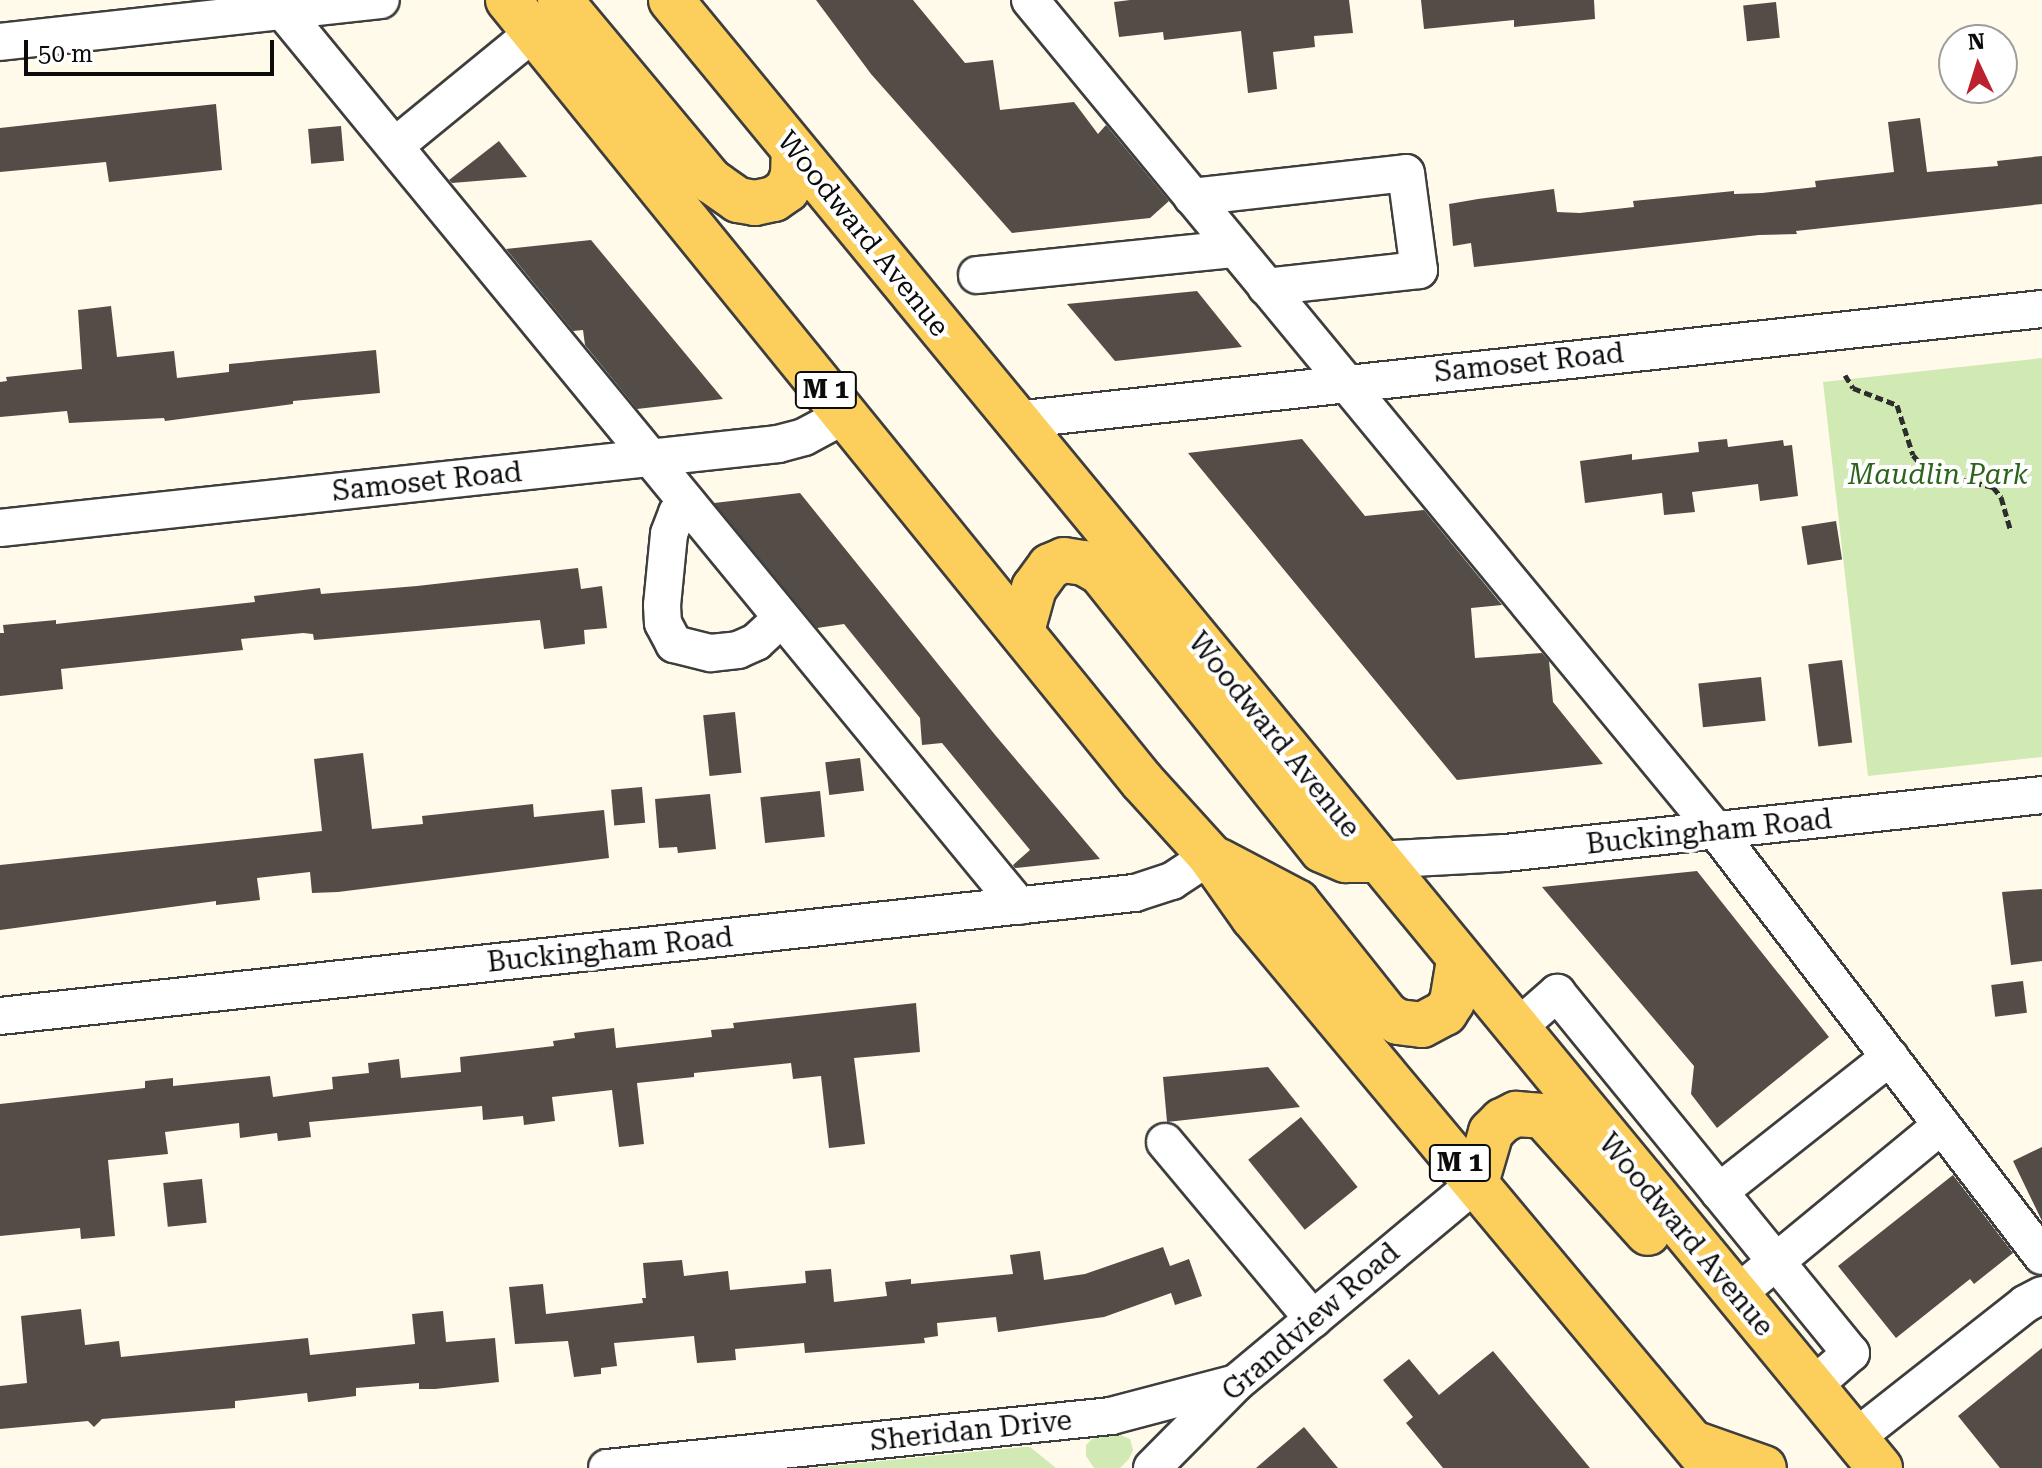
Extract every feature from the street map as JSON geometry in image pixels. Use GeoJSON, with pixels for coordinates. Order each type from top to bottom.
{"type":"FeatureCollection","features":[{"type":"Feature","properties":{"kind":"main road","name":"Woodward Avenue"},"geometry":{"type":"LineString","coordinates":[[671,0],[1867,1453]]}},
{"type":"Feature","properties":{"kind":"main road"},"geometry":{"type":"LineString","coordinates":[[534,11],[711,181],[738,200],[755,203],[774,199],[787,190],[793,175],[794,151]]}},
{"type":"Feature","properties":{"kind":"main road","name":"M 1"},"geometry":{"type":"LineString","coordinates":[[534,11],[847,414],[1142,781],[1210,856],[1253,917],[1703,1456]]}},
{"type":"Feature","properties":{"kind":"main road"},"geometry":{"type":"LineString","coordinates":[[1022,631],[1034,588],[1050,566],[1064,560],[1084,563],[1101,573],[1322,850],[1346,860],[1376,860]]}},
{"type":"Feature","properties":{"kind":"main road"},"geometry":{"type":"LineString","coordinates":[[1210,856],[1297,902],[1387,1015],[1398,1022],[1422,1025],[1445,1013],[1452,1002],[1459,960]]}},
{"type":"Feature","properties":{"kind":"main road"},"geometry":{"type":"LineString","coordinates":[[1476,1183],[1491,1132],[1502,1121],[1516,1114],[1543,1116],[1720,1313],[1767,1332]]}},
{"type":"Feature","properties":{"kind":"main road"},"geometry":{"type":"LineString","coordinates":[[1703,1456],[1764,1468]]}},
{"type":"Feature","properties":{"kind":"street"},"geometry":{"type":"LineString","coordinates":[[0,42],[279,6],[381,0]]}},
{"type":"Feature","properties":{"kind":"street"},"geometry":{"type":"LineString","coordinates":[[1030,0],[1717,832],[2042,1256]]}},
{"type":"Feature","properties":{"kind":"street"},"geometry":{"type":"LineString","coordinates":[[279,6],[1019,906]]}},
{"type":"Feature","properties":{"kind":"street"},"geometry":{"type":"LineString","coordinates":[[395,146],[534,11]]}},
{"type":"Feature","properties":{"kind":"street"},"geometry":{"type":"LineString","coordinates":[[1192,197],[1406,173],[1419,270],[1266,287]]}},
{"type":"Feature","properties":{"kind":"street"},"geometry":{"type":"LineString","coordinates":[[977,275],[1235,249]]}},
{"type":"Feature","properties":{"kind":"street","name":"Samoset Road"},"geometry":{"type":"LineString","coordinates":[[1015,420],[2042,309]]}},
{"type":"Feature","properties":{"kind":"street","name":"Samoset Road"},"geometry":{"type":"LineString","coordinates":[[0,528],[778,444],[804,437],[847,414]]}},
{"type":"Feature","properties":{"kind":"street"},"geometry":{"type":"LineString","coordinates":[[690,508],[677,513],[673,520],[665,560],[663,623],[674,644],[679,648],[711,653],[738,650],[756,642],[781,619]]}},
{"type":"Feature","properties":{"kind":"street","name":"Buckingham Road"},"geometry":{"type":"LineString","coordinates":[[1376,860],[1505,853],[2042,795]]}},
{"type":"Feature","properties":{"kind":"street","name":"Buckingham Road"},"geometry":{"type":"LineString","coordinates":[[0,1016],[1135,893],[1172,881],[1210,856]]}},
{"type":"Feature","properties":{"kind":"street"},"geometry":{"type":"LineString","coordinates":[[1516,1029],[1557,993],[1851,1353],[1812,1387]]}},
{"type":"Feature","properties":{"kind":"street"},"geometry":{"type":"LineString","coordinates":[[1719,1192],[1890,1057]]}},
{"type":"Feature","properties":{"kind":"street"},"geometry":{"type":"LineString","coordinates":[[1738,1293],[1942,1125]]}},
{"type":"Feature","properties":{"kind":"street"},"geometry":{"type":"LineString","coordinates":[[1165,1142],[1313,1319]]}},
{"type":"Feature","properties":{"kind":"street","name":"Grandview Road"},"geometry":{"type":"LineString","coordinates":[[1152,1468],[1236,1383],[1476,1183]]}},
{"type":"Feature","properties":{"kind":"street"},"geometry":{"type":"LineString","coordinates":[[1867,1453],[2025,1304],[2042,1295]]}},
{"type":"Feature","properties":{"kind":"street","name":"Sheridan Drive"},"geometry":{"type":"LineString","coordinates":[[607,1468],[1111,1416],[1236,1383]]}},
{"type":"Feature","properties":{"kind":"path"},"geometry":{"type":"LineString","coordinates":[[1845,375],[1853,388],[1897,405],[1913,455],[1927,471],[1993,487],[2001,497],[2011,531]]}},
{"type":"Feature","properties":{"kind":"green space","name":"Maudlin Park"},"geometry":{"type":"Polygon","coordinates":[[[2042,358],[2042,757],[1868,776],[1823,382],[2042,358]]]}},
{"type":"Feature","properties":{"kind":"green space"},"geometry":{"type":"Polygon","coordinates":[[[1118,1434],[1130,1439],[1133,1450],[1129,1459],[1120,1468],[1094,1468],[1086,1456],[1086,1445],[1092,1439],[1118,1434]]]}},
{"type":"Feature","properties":{"kind":"green space"},"geometry":{"type":"Polygon","coordinates":[[[1023,1447],[1030,1447],[1056,1468],[810,1468],[1023,1447]]]}},
{"type":"Feature","properties":{"kind":"building"},"geometry":{"type":"Polygon","coordinates":[[[816,0],[913,0],[965,63],[993,60],[1000,110],[1074,102],[1098,134],[1106,125],[1169,201],[1150,218],[1012,233],[871,74],[816,0]]]}},
{"type":"Feature","properties":{"kind":"building"},"geometry":{"type":"Polygon","coordinates":[[[1349,0],[1353,33],[1314,36],[1315,47],[1273,52],[1277,89],[1248,93],[1241,31],[1164,40],[1163,32],[1119,37],[1114,2],[1349,0]]]}},
{"type":"Feature","properties":{"kind":"building"},"geometry":{"type":"Polygon","coordinates":[[[1421,0],[1594,0],[1595,19],[1514,27],[1514,20],[1424,29],[1421,0]]]}},
{"type":"Feature","properties":{"kind":"building"},"geometry":{"type":"Polygon","coordinates":[[[1776,2],[1780,38],[1747,41],[1743,5],[1776,2]]]}},
{"type":"Feature","properties":{"kind":"building"},"geometry":{"type":"Polygon","coordinates":[[[216,104],[222,170],[109,182],[106,162],[0,172],[0,128],[216,104]]]}},
{"type":"Feature","properties":{"kind":"building"},"geometry":{"type":"Polygon","coordinates":[[[1920,118],[1927,172],[1998,166],[1997,161],[2042,156],[2042,204],[1796,231],[1797,234],[1759,235],[1474,267],[1471,243],[1453,246],[1449,204],[1478,199],[1554,189],[1557,212],[1580,213],[1634,207],[1633,201],[1816,187],[1815,181],[1894,172],[1888,122],[1920,118]]]}},
{"type":"Feature","properties":{"kind":"building"},"geometry":{"type":"Polygon","coordinates":[[[341,126],[344,161],[311,164],[308,129],[341,126]]]}},
{"type":"Feature","properties":{"kind":"building"},"geometry":{"type":"Polygon","coordinates":[[[499,141],[527,177],[452,183],[449,180],[499,141]]]}},
{"type":"Feature","properties":{"kind":"building"},"geometry":{"type":"Polygon","coordinates":[[[591,240],[723,399],[637,409],[585,345],[583,330],[573,331],[506,249],[591,240]]]}},
{"type":"Feature","properties":{"kind":"building"},"geometry":{"type":"Polygon","coordinates":[[[1197,291],[1242,347],[1115,361],[1067,304],[1197,291]]]}},
{"type":"Feature","properties":{"kind":"building"},"geometry":{"type":"Polygon","coordinates":[[[111,306],[117,357],[174,351],[177,378],[229,372],[229,364],[376,350],[380,393],[293,401],[293,404],[165,421],[164,418],[69,423],[67,411],[0,417],[0,382],[7,381],[6,377],[82,369],[78,310],[111,306]]]}},
{"type":"Feature","properties":{"kind":"building"},"geometry":{"type":"Polygon","coordinates":[[[1302,439],[1365,516],[1424,510],[1502,605],[1471,608],[1475,658],[1542,653],[1549,661],[1553,702],[1603,764],[1457,780],[1188,453],[1302,439]]]}},
{"type":"Feature","properties":{"kind":"building"},"geometry":{"type":"Polygon","coordinates":[[[1727,439],[1728,447],[1783,440],[1784,446],[1792,445],[1798,496],[1760,501],[1758,484],[1692,492],[1695,512],[1664,515],[1662,493],[1585,503],[1580,461],[1632,454],[1632,460],[1699,452],[1698,442],[1727,439]]]}},
{"type":"Feature","properties":{"kind":"building"},"geometry":{"type":"Polygon","coordinates":[[[800,493],[996,736],[1100,859],[1015,868],[1013,865],[1030,850],[942,743],[922,745],[920,718],[844,624],[817,628],[714,503],[800,493]]]}},
{"type":"Feature","properties":{"kind":"building"},"geometry":{"type":"Polygon","coordinates":[[[1836,521],[1842,560],[1808,565],[1801,526],[1836,521]]]}},
{"type":"Feature","properties":{"kind":"building"},"geometry":{"type":"Polygon","coordinates":[[[578,568],[581,589],[602,586],[607,628],[584,630],[585,644],[544,649],[540,620],[314,640],[313,634],[303,633],[241,639],[243,650],[61,669],[63,689],[0,696],[0,633],[4,633],[3,625],[56,620],[56,624],[255,602],[254,596],[320,588],[321,594],[578,568]]]}},
{"type":"Feature","properties":{"kind":"building"},"geometry":{"type":"Polygon","coordinates":[[[1842,660],[1852,742],[1818,747],[1808,664],[1842,660]]]}},
{"type":"Feature","properties":{"kind":"building"},"geometry":{"type":"Polygon","coordinates":[[[1761,677],[1766,721],[1703,727],[1698,684],[1761,677]]]}},
{"type":"Feature","properties":{"kind":"building"},"geometry":{"type":"Polygon","coordinates":[[[735,712],[741,773],[710,776],[703,715],[735,712]]]}},
{"type":"Feature","properties":{"kind":"building"},"geometry":{"type":"Polygon","coordinates":[[[363,753],[372,829],[423,824],[422,816],[533,804],[534,817],[604,810],[609,858],[338,892],[312,893],[310,872],[257,878],[260,900],[216,905],[216,901],[0,930],[0,865],[322,831],[314,759],[363,753]]]}},
{"type":"Feature","properties":{"kind":"building"},"geometry":{"type":"Polygon","coordinates":[[[860,758],[864,791],[829,795],[825,762],[860,758]]]}},
{"type":"Feature","properties":{"kind":"building"},"geometry":{"type":"Polygon","coordinates":[[[642,787],[645,823],[614,826],[611,790],[642,787]]]}},
{"type":"Feature","properties":{"kind":"building"},"geometry":{"type":"Polygon","coordinates":[[[820,791],[825,837],[765,843],[760,797],[820,791]]]}},
{"type":"Feature","properties":{"kind":"building"},"geometry":{"type":"Polygon","coordinates":[[[710,794],[716,849],[678,853],[677,847],[659,848],[655,799],[710,794]]]}},
{"type":"Feature","properties":{"kind":"building"},"geometry":{"type":"Polygon","coordinates":[[[1697,871],[1829,1037],[1717,1128],[1691,1094],[1694,1066],[1542,887],[1697,871]]]}},
{"type":"Feature","properties":{"kind":"building"},"geometry":{"type":"Polygon","coordinates":[[[2042,889],[2042,961],[2011,965],[2002,892],[2042,889]]]}},
{"type":"Feature","properties":{"kind":"building"},"geometry":{"type":"Polygon","coordinates":[[[2023,981],[2027,1013],[1995,1017],[1991,985],[2023,981]]]}},
{"type":"Feature","properties":{"kind":"building"},"geometry":{"type":"Polygon","coordinates":[[[916,1003],[920,1052],[854,1058],[865,1144],[829,1148],[821,1076],[793,1079],[791,1063],[694,1073],[694,1077],[637,1083],[644,1144],[619,1147],[612,1090],[552,1097],[555,1121],[524,1125],[523,1116],[483,1120],[482,1106],[309,1122],[311,1137],[278,1141],[277,1133],[240,1138],[239,1123],[165,1132],[168,1154],[108,1160],[115,1236],[81,1239],[80,1228],[0,1236],[0,1104],[145,1088],[145,1081],[173,1078],[173,1086],[270,1076],[273,1097],[333,1089],[332,1077],[369,1073],[368,1063],[399,1059],[401,1078],[461,1072],[460,1057],[554,1046],[553,1041],[575,1038],[574,1033],[614,1028],[616,1048],[712,1037],[711,1030],[734,1028],[733,1023],[916,1003]]]}},
{"type":"Feature","properties":{"kind":"building"},"geometry":{"type":"Polygon","coordinates":[[[1268,1067],[1300,1107],[1167,1122],[1163,1077],[1268,1067]]]}},
{"type":"Feature","properties":{"kind":"building"},"geometry":{"type":"Polygon","coordinates":[[[1301,1117],[1358,1187],[1305,1230],[1248,1160],[1301,1117]]]}},
{"type":"Feature","properties":{"kind":"building"},"geometry":{"type":"Polygon","coordinates":[[[2042,1147],[2042,1221],[2013,1161],[2042,1147]]]}},
{"type":"Feature","properties":{"kind":"building"},"geometry":{"type":"Polygon","coordinates":[[[1953,1175],[2013,1253],[1974,1284],[1970,1279],[1896,1338],[1838,1266],[1953,1175]]]}},
{"type":"Feature","properties":{"kind":"building"},"geometry":{"type":"Polygon","coordinates":[[[202,1179],[207,1223],[168,1227],[163,1183],[202,1179]]]}},
{"type":"Feature","properties":{"kind":"building"},"geometry":{"type":"Polygon","coordinates":[[[1163,1247],[1170,1266],[1189,1259],[1202,1296],[1175,1305],[1171,1293],[1104,1317],[998,1332],[996,1317],[937,1323],[938,1336],[924,1338],[925,1343],[805,1353],[804,1343],[735,1349],[736,1360],[697,1363],[694,1336],[614,1343],[617,1366],[601,1368],[601,1374],[574,1377],[568,1341],[515,1344],[509,1287],[543,1284],[546,1314],[643,1303],[642,1298],[646,1298],[643,1263],[682,1260],[684,1276],[728,1271],[730,1290],[806,1283],[805,1271],[831,1269],[834,1302],[887,1296],[885,1282],[911,1279],[911,1284],[1013,1274],[1010,1255],[1040,1251],[1044,1280],[1085,1274],[1163,1247]]]}},
{"type":"Feature","properties":{"kind":"building"},"geometry":{"type":"Polygon","coordinates":[[[81,1309],[85,1345],[119,1341],[121,1357],[308,1338],[310,1355],[415,1344],[412,1314],[443,1311],[446,1342],[495,1338],[499,1382],[435,1389],[419,1389],[419,1383],[356,1388],[356,1396],[308,1402],[307,1393],[235,1401],[235,1408],[102,1419],[94,1427],[88,1421],[0,1429],[0,1386],[27,1383],[21,1316],[81,1309]]]}},
{"type":"Feature","properties":{"kind":"building"},"geometry":{"type":"Polygon","coordinates":[[[2042,1348],[2042,1468],[2000,1468],[1958,1416],[2042,1348]]]}},
{"type":"Feature","properties":{"kind":"building"},"geometry":{"type":"Polygon","coordinates":[[[1493,1351],[1590,1468],[1443,1468],[1406,1423],[1413,1417],[1383,1380],[1409,1359],[1439,1395],[1493,1351]]]}},
{"type":"Feature","properties":{"kind":"building"},"geometry":{"type":"Polygon","coordinates":[[[1304,1427],[1338,1468],[1256,1468],[1304,1427]]]}}]}
